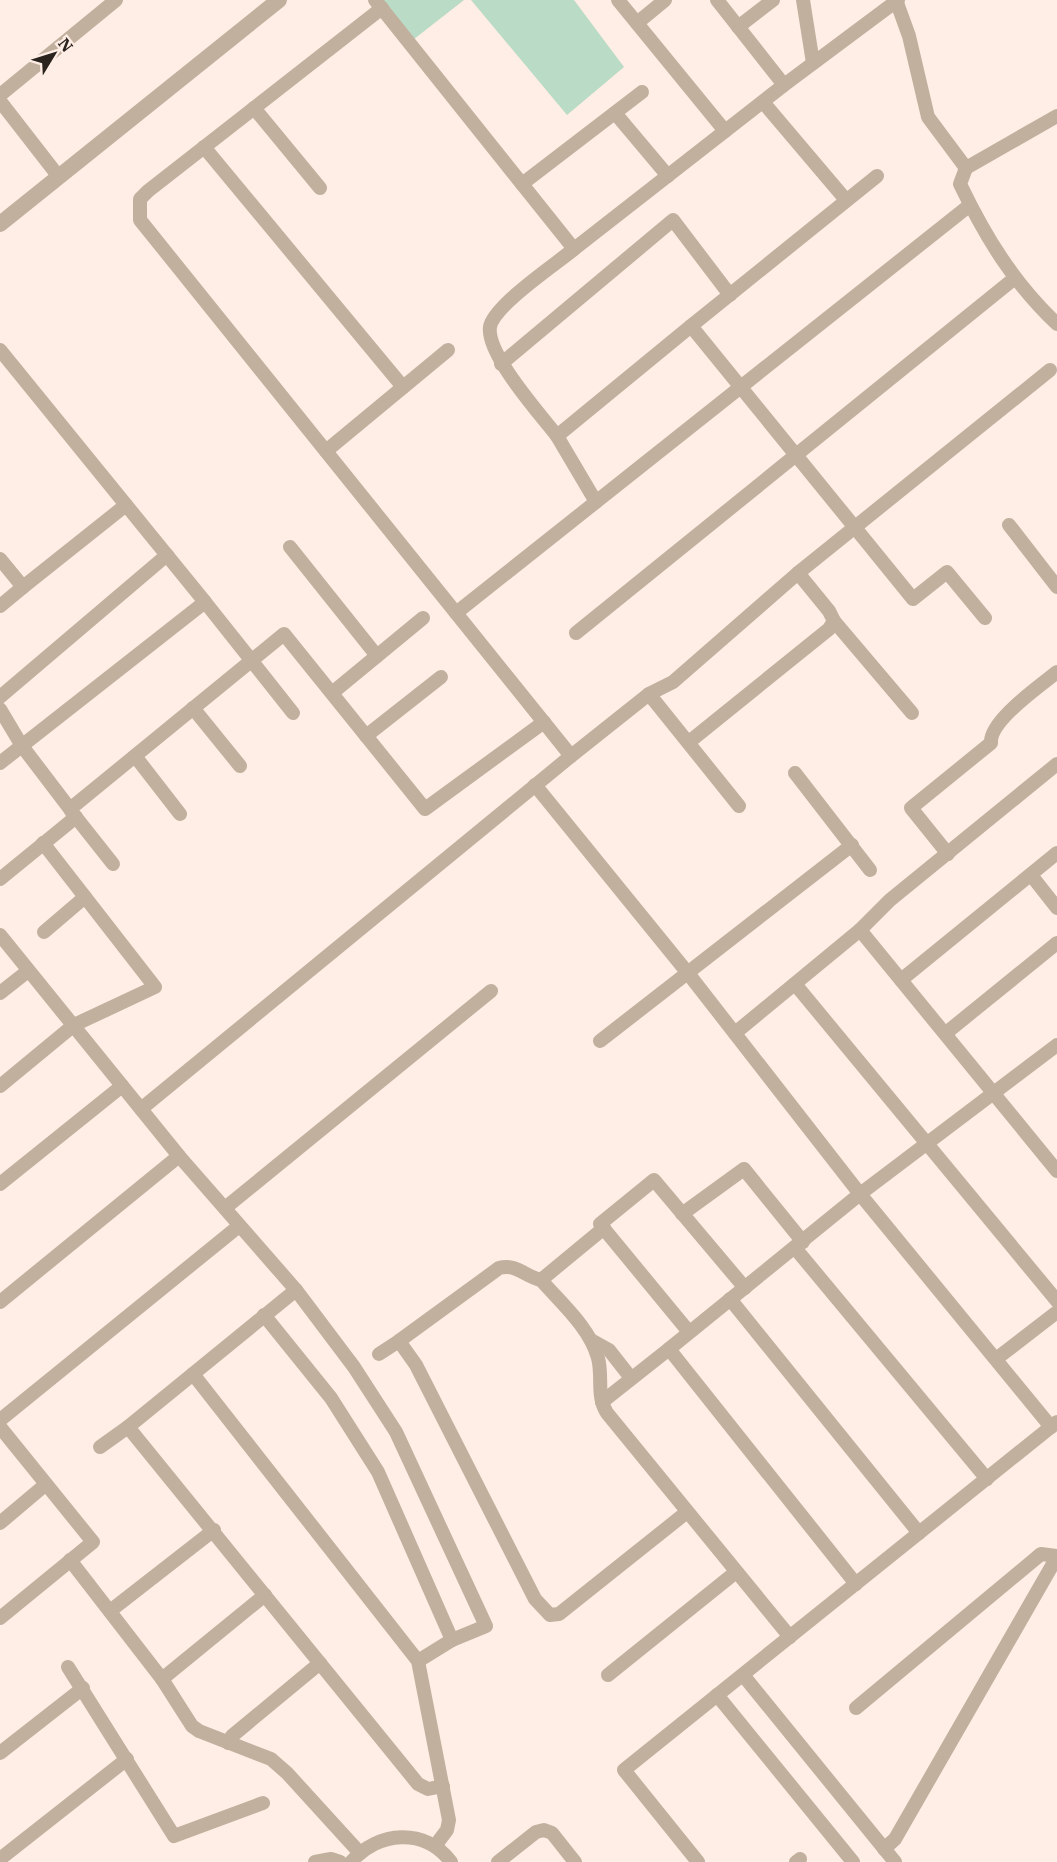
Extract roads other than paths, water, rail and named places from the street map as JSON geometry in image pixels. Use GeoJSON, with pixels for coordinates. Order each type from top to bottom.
{"type":"FeatureCollection","features":[{"type":"Feature","properties":{"kind":"street"},"geometry":{"type":"LineString","coordinates":[[0,95],[116,0]]}},
{"type":"Feature","properties":{"kind":"street"},"geometry":{"type":"LineString","coordinates":[[0,224],[279,0]]}},
{"type":"Feature","properties":{"kind":"street"},"geometry":{"type":"LineString","coordinates":[[618,0],[725,131]]}},
{"type":"Feature","properties":{"kind":"street"},"geometry":{"type":"LineString","coordinates":[[637,23],[665,0]]}},
{"type":"Feature","properties":{"kind":"street"},"geometry":{"type":"LineString","coordinates":[[717,0],[784,85]]}},
{"type":"Feature","properties":{"kind":"street"},"geometry":{"type":"LineString","coordinates":[[738,27],[773,0]]}},
{"type":"Feature","properties":{"kind":"street"},"geometry":{"type":"LineString","coordinates":[[803,0],[813,63]]}},
{"type":"Feature","properties":{"kind":"street"},"geometry":{"type":"LineString","coordinates":[[596,502],[557,436],[501,364],[491,338],[490,326],[500,310],[725,131],[897,0],[909,36],[928,117],[966,168]]}},
{"type":"Feature","properties":{"kind":"street"},"geometry":{"type":"LineString","coordinates":[[571,756],[140,220],[140,199],[254,108],[378,4],[574,249]]}},
{"type":"Feature","properties":{"kind":"street"},"geometry":{"type":"LineString","coordinates":[[522,184],[642,92]]}},
{"type":"Feature","properties":{"kind":"street"},"geometry":{"type":"LineString","coordinates":[[0,101],[59,177]]}},
{"type":"Feature","properties":{"kind":"street"},"geometry":{"type":"LineString","coordinates":[[763,102],[846,200]]}},
{"type":"Feature","properties":{"kind":"street"},"geometry":{"type":"LineString","coordinates":[[254,108],[320,188]]}},
{"type":"Feature","properties":{"kind":"street"},"geometry":{"type":"LineString","coordinates":[[615,113],[668,176]]}},
{"type":"Feature","properties":{"kind":"street"},"geometry":{"type":"LineString","coordinates":[[1057,116],[966,168],[960,184],[985,236],[1028,297],[1057,324]]}},
{"type":"Feature","properties":{"kind":"street"},"geometry":{"type":"LineString","coordinates":[[204,147],[403,387]]}},
{"type":"Feature","properties":{"kind":"street"},"geometry":{"type":"LineString","coordinates":[[557,436],[877,176]]}},
{"type":"Feature","properties":{"kind":"street"},"geometry":{"type":"LineString","coordinates":[[456,613],[970,205]]}},
{"type":"Feature","properties":{"kind":"street"},"geometry":{"type":"LineString","coordinates":[[501,364],[673,220],[730,295]]}},
{"type":"Feature","properties":{"kind":"street"},"geometry":{"type":"LineString","coordinates":[[576,633],[1015,278]]}},
{"type":"Feature","properties":{"kind":"street"},"geometry":{"type":"LineString","coordinates":[[691,326],[913,599],[947,572],[985,618]]}},
{"type":"Feature","properties":{"kind":"street"},"geometry":{"type":"LineString","coordinates":[[0,350],[293,713]]}},
{"type":"Feature","properties":{"kind":"street"},"geometry":{"type":"LineString","coordinates":[[326,451],[448,350]]}},
{"type":"Feature","properties":{"kind":"street"},"geometry":{"type":"LineString","coordinates":[[141,1109],[571,756],[649,694],[672,682],[854,527],[1055,371]]}},
{"type":"Feature","properties":{"kind":"street"},"geometry":{"type":"LineString","coordinates":[[0,606],[126,505]]}},
{"type":"Feature","properties":{"kind":"street"},"geometry":{"type":"LineString","coordinates":[[1009,525],[1057,587]]}},
{"type":"Feature","properties":{"kind":"street"},"geometry":{"type":"LineString","coordinates":[[290,547],[377,656]]}},
{"type":"Feature","properties":{"kind":"street"},"geometry":{"type":"LineString","coordinates":[[0,697],[167,555]]}},
{"type":"Feature","properties":{"kind":"street"},"geometry":{"type":"LineString","coordinates":[[0,559],[23,587]]}},
{"type":"Feature","properties":{"kind":"street"},"geometry":{"type":"LineString","coordinates":[[798,573],[829,611],[834,621],[912,713]]}},
{"type":"Feature","properties":{"kind":"street"},"geometry":{"type":"LineString","coordinates":[[0,763],[205,602]]}},
{"type":"Feature","properties":{"kind":"street"},"geometry":{"type":"LineString","coordinates":[[332,693],[423,618]]}},
{"type":"Feature","properties":{"kind":"street"},"geometry":{"type":"LineString","coordinates":[[689,742],[829,629],[834,621]]}},
{"type":"Feature","properties":{"kind":"street"},"geometry":{"type":"LineString","coordinates":[[0,879],[43,843],[135,756],[284,634],[425,809],[544,722]]}},
{"type":"Feature","properties":{"kind":"street"},"geometry":{"type":"LineString","coordinates":[[948,854],[911,808],[991,742],[990,736],[1002,719],[1057,672]]}},
{"type":"Feature","properties":{"kind":"street"},"geometry":{"type":"LineString","coordinates":[[366,736],[441,677]]}},
{"type":"Feature","properties":{"kind":"street"},"geometry":{"type":"LineString","coordinates":[[649,694],[739,806]]}},
{"type":"Feature","properties":{"kind":"street"},"geometry":{"type":"LineString","coordinates":[[193,708],[240,766]]}},
{"type":"Feature","properties":{"kind":"street"},"geometry":{"type":"LineString","coordinates":[[0,709],[22,746],[113,864]]}},
{"type":"Feature","properties":{"kind":"street"},"geometry":{"type":"LineString","coordinates":[[135,756],[180,814]]}},
{"type":"Feature","properties":{"kind":"street"},"geometry":{"type":"LineString","coordinates":[[735,1033],[860,930],[890,900],[1057,764]]}},
{"type":"Feature","properties":{"kind":"street"},"geometry":{"type":"LineString","coordinates":[[795,773],[870,870]]}},
{"type":"Feature","properties":{"kind":"street"},"geometry":{"type":"LineString","coordinates":[[535,785],[687,972],[860,1194],[996,1359],[1054,1425],[624,1770],[698,1862]]}},
{"type":"Feature","properties":{"kind":"street"},"geometry":{"type":"LineString","coordinates":[[0,1086],[74,1025],[154,987],[43,843]]}},
{"type":"Feature","properties":{"kind":"street"},"geometry":{"type":"LineString","coordinates":[[600,1041],[852,845]]}},
{"type":"Feature","properties":{"kind":"street"},"geometry":{"type":"LineString","coordinates":[[901,980],[1057,853]]}},
{"type":"Feature","properties":{"kind":"street"},"geometry":{"type":"LineString","coordinates":[[1031,875],[1057,908]]}},
{"type":"Feature","properties":{"kind":"street"},"geometry":{"type":"LineString","coordinates":[[44,932],[85,897]]}},
{"type":"Feature","properties":{"kind":"street"},"geometry":{"type":"LineString","coordinates":[[860,930],[1057,1171]]}},
{"type":"Feature","properties":{"kind":"street"},"geometry":{"type":"LineString","coordinates":[[0,935],[179,1156],[296,1290],[354,1366],[396,1432],[486,1626],[452,1640],[418,1661]]}},
{"type":"Feature","properties":{"kind":"street"},"geometry":{"type":"LineString","coordinates":[[946,1033],[1057,943]]}},
{"type":"Feature","properties":{"kind":"street"},"geometry":{"type":"LineString","coordinates":[[0,993],[28,971]]}},
{"type":"Feature","properties":{"kind":"street"},"geometry":{"type":"LineString","coordinates":[[795,984],[1057,1301]]}},
{"type":"Feature","properties":{"kind":"street"},"geometry":{"type":"LineString","coordinates":[[225,1208],[491,991]]}},
{"type":"Feature","properties":{"kind":"street"},"geometry":{"type":"LineString","coordinates":[[602,1402],[860,1194],[1057,1045]]}},
{"type":"Feature","properties":{"kind":"street"},"geometry":{"type":"LineString","coordinates":[[0,1184],[122,1086]]}},
{"type":"Feature","properties":{"kind":"street"},"geometry":{"type":"LineString","coordinates":[[0,1302],[179,1156]]}},
{"type":"Feature","properties":{"kind":"street"},"geometry":{"type":"LineString","coordinates":[[682,1214],[744,1169],[799,1245],[987,1479]]}},
{"type":"Feature","properties":{"kind":"street"},"geometry":{"type":"LineString","coordinates":[[689,1332],[600,1224],[654,1180],[745,1288]]}},
{"type":"Feature","properties":{"kind":"street"},"geometry":{"type":"LineString","coordinates":[[0,1420],[239,1226]]}},
{"type":"Feature","properties":{"kind":"street"},"geometry":{"type":"LineString","coordinates":[[541,1280],[604,1228]]}},
{"type":"Feature","properties":{"kind":"street"},"geometry":{"type":"LineString","coordinates":[[379,1354],[499,1268],[515,1267],[531,1278],[541,1280],[591,1340],[600,1365],[602,1402],[607,1413],[790,1637]]}},
{"type":"Feature","properties":{"kind":"street"},"geometry":{"type":"LineString","coordinates":[[100,1447],[128,1427],[296,1290]]}},
{"type":"Feature","properties":{"kind":"street"},"geometry":{"type":"LineString","coordinates":[[730,1299],[919,1533]]}},
{"type":"Feature","properties":{"kind":"street"},"geometry":{"type":"LineString","coordinates":[[996,1359],[1057,1312]]}},
{"type":"Feature","properties":{"kind":"street"},"geometry":{"type":"LineString","coordinates":[[264,1315],[331,1398],[378,1472],[452,1640]]}},
{"type":"Feature","properties":{"kind":"street"},"geometry":{"type":"LineString","coordinates":[[591,1340],[609,1350],[631,1378]]}},
{"type":"Feature","properties":{"kind":"street"},"geometry":{"type":"LineString","coordinates":[[399,1341],[438,1406],[535,1599],[550,1615],[559,1614],[687,1512]]}},
{"type":"Feature","properties":{"kind":"street"},"geometry":{"type":"LineString","coordinates":[[669,1349],[856,1584]]}},
{"type":"Feature","properties":{"kind":"street"},"geometry":{"type":"LineString","coordinates":[[193,1374],[418,1661],[449,1820],[447,1830],[435,1846]]}},
{"type":"Feature","properties":{"kind":"street"},"geometry":{"type":"LineString","coordinates":[[0,1427],[93,1542],[0,1618]]}},
{"type":"Feature","properties":{"kind":"street"},"geometry":{"type":"LineString","coordinates":[[128,1427],[214,1530],[418,1784],[428,1789],[443,1786]]}},
{"type":"Feature","properties":{"kind":"street"},"geometry":{"type":"LineString","coordinates":[[0,1523],[45,1485]]}},
{"type":"Feature","properties":{"kind":"street"},"geometry":{"type":"LineString","coordinates":[[110,1611],[214,1530]]}},
{"type":"Feature","properties":{"kind":"street"},"geometry":{"type":"LineString","coordinates":[[856,1708],[1041,1554],[1057,1557],[895,1839],[884,1848]]}},
{"type":"Feature","properties":{"kind":"street"},"geometry":{"type":"LineString","coordinates":[[70,1560],[162,1679],[192,1726],[199,1731],[271,1759],[287,1773],[355,1857],[383,1839],[396,1837],[423,1840],[435,1846],[452,1862]]}},
{"type":"Feature","properties":{"kind":"street"},"geometry":{"type":"LineString","coordinates":[[608,1675],[736,1572]]}},
{"type":"Feature","properties":{"kind":"street"},"geometry":{"type":"LineString","coordinates":[[162,1679],[265,1595]]}},
{"type":"Feature","properties":{"kind":"street"},"geometry":{"type":"LineString","coordinates":[[228,1743],[232,1736],[320,1663]]}},
{"type":"Feature","properties":{"kind":"street"},"geometry":{"type":"LineString","coordinates":[[68,1666],[174,1836],[263,1803]]}},
{"type":"Feature","properties":{"kind":"street"},"geometry":{"type":"LineString","coordinates":[[743,1675],[895,1862]]}},
{"type":"Feature","properties":{"kind":"street"},"geometry":{"type":"LineString","coordinates":[[0,1753],[83,1688]]}},
{"type":"Feature","properties":{"kind":"street"},"geometry":{"type":"LineString","coordinates":[[717,1695],[853,1862]]}},
{"type":"Feature","properties":{"kind":"street"},"geometry":{"type":"LineString","coordinates":[[5,1859],[128,1759]]}},
{"type":"Feature","properties":{"kind":"street"},"geometry":{"type":"LineString","coordinates":[[498,1862],[536,1832],[544,1830],[552,1833],[576,1862]]}},
{"type":"Feature","properties":{"kind":"street"},"geometry":{"type":"LineString","coordinates":[[315,1862],[331,1859],[340,1862]]}}]}
